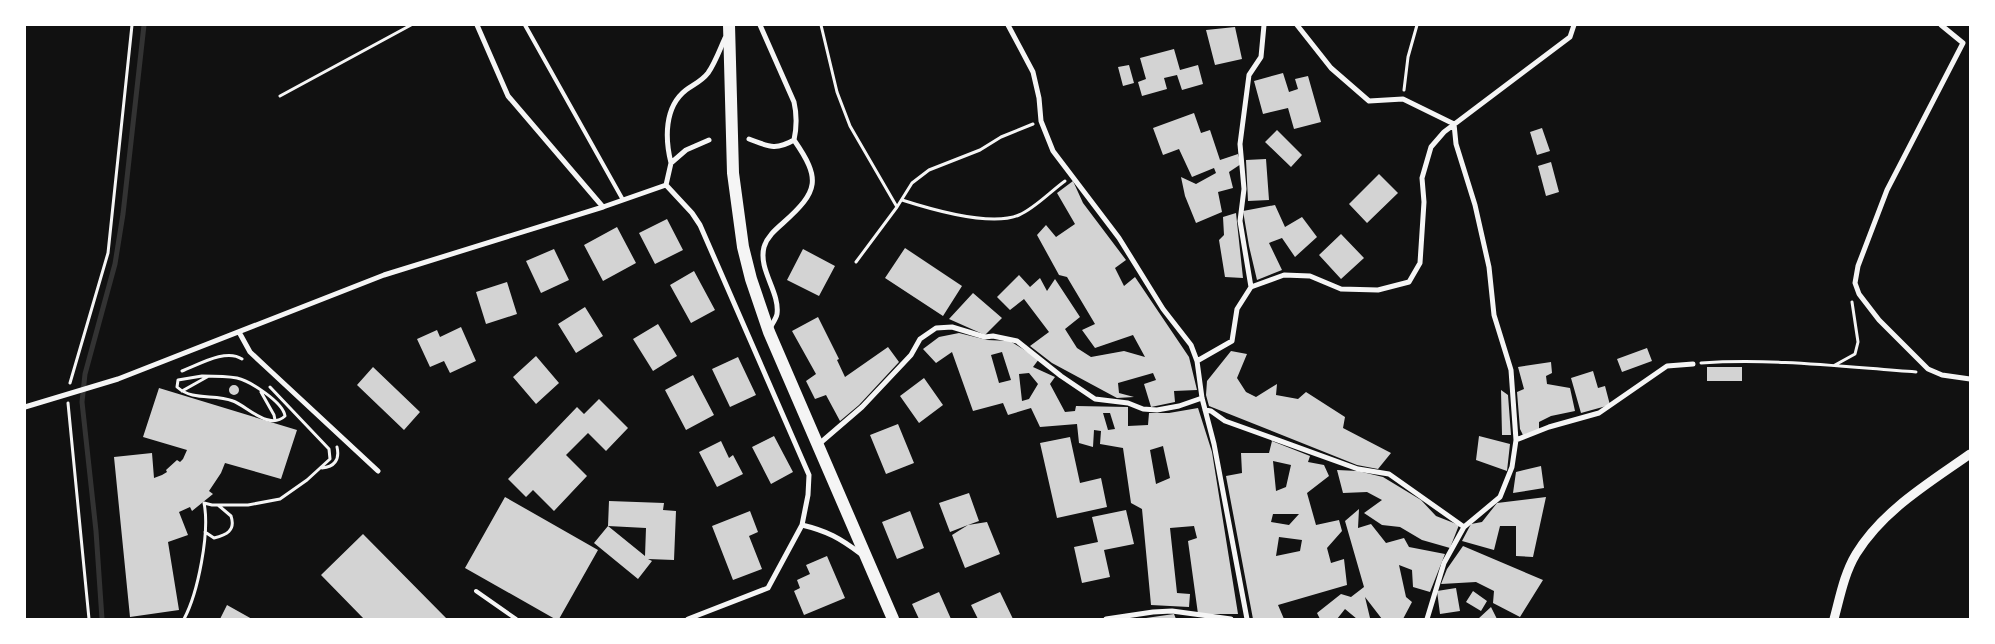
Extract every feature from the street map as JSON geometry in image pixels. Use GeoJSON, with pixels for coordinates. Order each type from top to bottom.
{"type":"FeatureCollection","features":[{"type":"Feature","properties":{"kind":"main road"},"geometry":{"type":"LineString","coordinates":[[729,28],[733,173],[743,247],[768,332],[893,619]]}},
{"type":"Feature","properties":{"kind":"street"},"geometry":{"type":"LineString","coordinates":[[477,25],[508,96],[603,207]]}},
{"type":"Feature","properties":{"kind":"street"},"geometry":{"type":"LineString","coordinates":[[760,25],[794,102],[797,115],[794,140],[808,161],[813,179],[808,197],[770,236],[764,248],[763,259],[776,302],[776,314],[768,332]]}},
{"type":"Feature","properties":{"kind":"street"},"geometry":{"type":"LineString","coordinates":[[1008,25],[1034,72],[1041,121],[1053,151],[1119,238],[1163,309],[1191,345],[1197,362],[1202,398],[1214,444],[1247,619]]}},
{"type":"Feature","properties":{"kind":"street"},"geometry":{"type":"LineString","coordinates":[[1251,287],[1240,221],[1244,189],[1240,144],[1249,76],[1261,57],[1264,25]]}},
{"type":"Feature","properties":{"kind":"street"},"geometry":{"type":"LineString","coordinates":[[1297,25],[1331,68],[1369,101],[1403,100],[1454,124]]}},
{"type":"Feature","properties":{"kind":"street"},"geometry":{"type":"LineString","coordinates":[[1197,362],[1232,342],[1237,309],[1251,287],[1284,275],[1310,276],[1341,288],[1378,290],[1409,282],[1420,263],[1424,202],[1422,178],[1431,147],[1454,124],[1570,37],[1574,25]]}},
{"type":"Feature","properties":{"kind":"street"},"geometry":{"type":"LineString","coordinates":[[1941,25],[1963,43],[1887,190],[1858,266],[1855,283],[1859,294],[1879,320],[1928,369],[1942,375],[1970,379]]}},
{"type":"Feature","properties":{"kind":"street"},"geometry":{"type":"LineString","coordinates":[[666,185],[670,163],[667,133],[673,106],[686,90],[708,73],[729,28]]}},
{"type":"Feature","properties":{"kind":"street"},"geometry":{"type":"LineString","coordinates":[[1427,619],[1444,563],[1464,527],[1500,497],[1512,467],[1516,440],[1511,370],[1494,315],[1489,266],[1475,205],[1456,144],[1454,124]]}},
{"type":"Feature","properties":{"kind":"street"},"geometry":{"type":"LineString","coordinates":[[749,139],[768,146],[783,146],[794,140]]}},
{"type":"Feature","properties":{"kind":"street"},"geometry":{"type":"LineString","coordinates":[[670,163],[686,150],[709,140]]}},
{"type":"Feature","properties":{"kind":"street"},"geometry":{"type":"LineString","coordinates":[[25,407],[91,388],[384,275],[603,207],[666,185]]}},
{"type":"Feature","properties":{"kind":"street"},"geometry":{"type":"LineString","coordinates":[[666,185],[692,213],[700,225],[809,475],[808,495],[802,525],[768,588],[688,619]]}},
{"type":"Feature","properties":{"kind":"street"},"geometry":{"type":"LineString","coordinates":[[817,446],[862,406],[911,355],[920,339],[936,328],[952,327],[985,337],[993,336],[1017,341],[1061,376],[1095,399],[1128,403],[1143,409],[1157,410],[1179,406],[1202,398]]}},
{"type":"Feature","properties":{"kind":"street"},"geometry":{"type":"LineString","coordinates":[[238,332],[250,352],[260,362],[378,471]]}},
{"type":"Feature","properties":{"kind":"street"},"geometry":{"type":"LineString","coordinates":[[1516,440],[1549,427],[1599,413],[1667,366],[1692,364]]}},
{"type":"Feature","properties":{"kind":"street"},"geometry":{"type":"LineString","coordinates":[[1205,410],[1212,411],[1225,421],[1358,469],[1389,474],[1464,527]]}},
{"type":"Feature","properties":{"kind":"street"},"geometry":{"type":"LineString","coordinates":[[1834,619],[1845,580],[1856,554],[1883,518],[1970,454]]}},
{"type":"Feature","properties":{"kind":"street"},"geometry":{"type":"LineString","coordinates":[[802,525],[828,532],[844,541],[869,561]]}},
{"type":"Feature","properties":{"kind":"street"},"geometry":{"type":"LineString","coordinates":[[1106,619],[1172,611],[1231,619]]}},
{"type":"Feature","properties":{"kind":"lane"},"geometry":{"type":"LineString","coordinates":[[525,25],[623,200]]}},
{"type":"Feature","properties":{"kind":"lane"},"geometry":{"type":"LineString","coordinates":[[476,592],[516,619]]}},
{"type":"Feature","properties":{"kind":"path"},"geometry":{"type":"LineString","coordinates":[[89,619],[67,395],[108,253],[132,25]]}},
{"type":"Feature","properties":{"kind":"path"},"geometry":{"type":"LineString","coordinates":[[280,96],[410,25]]}},
{"type":"Feature","properties":{"kind":"path"},"geometry":{"type":"LineString","coordinates":[[821,25],[838,92],[850,126],[897,207]]}},
{"type":"Feature","properties":{"kind":"path"},"geometry":{"type":"LineString","coordinates":[[1403,100],[1408,57],[1417,25]]}},
{"type":"Feature","properties":{"kind":"path"},"geometry":{"type":"LineString","coordinates":[[856,262],[902,200],[912,183],[929,170],[980,150],[1001,137],[1041,121]]}},
{"type":"Feature","properties":{"kind":"path"},"geometry":{"type":"LineString","coordinates":[[902,200],[936,211],[995,219],[1018,216],[1071,176]]}},
{"type":"Feature","properties":{"kind":"path"},"geometry":{"type":"LineString","coordinates":[[1834,365],[1855,354],[1858,342],[1852,307],[1852,295]]}},
{"type":"Feature","properties":{"kind":"path"},"geometry":{"type":"LineString","coordinates":[[182,371],[222,356],[231,355],[239,357],[246,362]]}},
{"type":"Feature","properties":{"kind":"path"},"geometry":{"type":"LineString","coordinates":[[1692,364],[1727,361],[1834,365],[1921,372],[1928,369]]}},
{"type":"Feature","properties":{"kind":"path"},"geometry":{"type":"LineString","coordinates":[[182,392],[192,384],[211,376]]}},
{"type":"Feature","properties":{"kind":"path"},"geometry":{"type":"LineString","coordinates":[[211,376],[240,379],[275,402],[285,414],[282,418],[275,420],[259,417],[233,401],[199,398],[182,392],[178,387],[178,380],[182,378],[211,376]]}},
{"type":"Feature","properties":{"kind":"path"},"geometry":{"type":"LineString","coordinates":[[184,619],[196,589],[204,531],[204,503],[248,505],[280,498],[293,491],[330,459],[329,450],[266,383]]}},
{"type":"Feature","properties":{"kind":"path"},"geometry":{"type":"LineString","coordinates":[[260,391],[269,404],[275,420]]}},
{"type":"Feature","properties":{"kind":"path"},"geometry":{"type":"LineString","coordinates":[[321,468],[332,466],[335,463],[338,452],[334,445]]}},
{"type":"Feature","properties":{"kind":"path"},"geometry":{"type":"LineString","coordinates":[[204,531],[214,538],[230,532],[233,526],[231,516],[218,504]]}},
{"type":"Feature","properties":{"kind":"building"},"geometry":{"type":"Polygon","coordinates":[[[1235,27],[1242,59],[1215,65],[1206,30],[1235,27]]]}},
{"type":"Feature","properties":{"kind":"building"},"geometry":{"type":"Polygon","coordinates":[[[1174,49],[1180,70],[1198,65],[1203,84],[1182,90],[1177,75],[1164,78],[1167,89],[1142,96],[1138,82],[1146,79],[1140,58],[1174,49]]]}},
{"type":"Feature","properties":{"kind":"building"},"geometry":{"type":"Polygon","coordinates":[[[1129,65],[1134,83],[1123,86],[1118,67],[1129,65]]]}},
{"type":"Feature","properties":{"kind":"building"},"geometry":{"type":"Polygon","coordinates":[[[1283,73],[1289,92],[1298,89],[1295,79],[1308,76],[1321,122],[1294,129],[1288,108],[1263,114],[1254,81],[1283,73]]]}},
{"type":"Feature","properties":{"kind":"building"},"geometry":{"type":"Polygon","coordinates":[[[1194,113],[1201,133],[1210,130],[1220,160],[1238,154],[1241,164],[1229,172],[1233,188],[1218,192],[1222,212],[1196,223],[1185,196],[1181,177],[1196,184],[1216,173],[1214,168],[1192,177],[1179,149],[1163,155],[1153,128],[1194,113]]]}},
{"type":"Feature","properties":{"kind":"building"},"geometry":{"type":"Polygon","coordinates":[[[1542,128],[1550,151],[1537,155],[1530,132],[1542,128]]]}},
{"type":"Feature","properties":{"kind":"building"},"geometry":{"type":"Polygon","coordinates":[[[1277,130],[1302,155],[1291,167],[1265,142],[1277,130]]]}},
{"type":"Feature","properties":{"kind":"building"},"geometry":{"type":"Polygon","coordinates":[[[1266,159],[1269,200],[1248,201],[1246,160],[1266,159]]]}},
{"type":"Feature","properties":{"kind":"building"},"geometry":{"type":"Polygon","coordinates":[[[1551,162],[1559,192],[1546,196],[1538,166],[1551,162]]]}},
{"type":"Feature","properties":{"kind":"building"},"geometry":{"type":"Polygon","coordinates":[[[1379,174],[1398,193],[1367,223],[1349,204],[1379,174]]]}},
{"type":"Feature","properties":{"kind":"building"},"geometry":{"type":"Polygon","coordinates":[[[1073,181],[1083,203],[1126,260],[1115,268],[1124,286],[1135,277],[1189,357],[1197,390],[1174,391],[1175,402],[1151,407],[1144,384],[1156,380],[1153,373],[1118,383],[1119,393],[1134,397],[1117,398],[1052,363],[1030,346],[1049,332],[1024,299],[1010,310],[997,297],[1019,275],[1030,287],[1040,278],[1047,291],[1055,279],[1080,317],[1065,329],[1077,348],[1091,357],[1124,351],[1145,357],[1133,335],[1095,348],[1082,330],[1095,324],[1067,277],[1059,275],[1037,235],[1046,225],[1056,237],[1075,224],[1057,193],[1073,181]]]}},
{"type":"Feature","properties":{"kind":"building"},"geometry":{"type":"Polygon","coordinates":[[[1275,205],[1285,227],[1302,217],[1317,237],[1295,257],[1282,238],[1269,243],[1282,270],[1257,280],[1243,211],[1275,205]]]}},
{"type":"Feature","properties":{"kind":"building"},"geometry":{"type":"Polygon","coordinates":[[[1236,213],[1243,278],[1225,277],[1219,240],[1224,235],[1223,217],[1236,213]]]}},
{"type":"Feature","properties":{"kind":"building"},"geometry":{"type":"Polygon","coordinates":[[[667,219],[683,250],[655,264],[639,233],[667,219]]]}},
{"type":"Feature","properties":{"kind":"building"},"geometry":{"type":"Polygon","coordinates":[[[617,227],[636,263],[603,281],[584,245],[617,227]]]}},
{"type":"Feature","properties":{"kind":"building"},"geometry":{"type":"Polygon","coordinates":[[[1341,234],[1364,258],[1341,279],[1319,255],[1341,234]]]}},
{"type":"Feature","properties":{"kind":"building"},"geometry":{"type":"Polygon","coordinates":[[[905,248],[962,286],[943,316],[885,278],[905,248]]]}},
{"type":"Feature","properties":{"kind":"building"},"geometry":{"type":"Polygon","coordinates":[[[554,249],[569,280],[541,293],[526,261],[554,249]]]}},
{"type":"Feature","properties":{"kind":"building"},"geometry":{"type":"Polygon","coordinates":[[[803,249],[835,266],[819,296],[787,280],[803,249]]]}},
{"type":"Feature","properties":{"kind":"building"},"geometry":{"type":"Polygon","coordinates":[[[694,271],[715,310],[691,323],[670,285],[694,271]]]}},
{"type":"Feature","properties":{"kind":"building"},"geometry":{"type":"Polygon","coordinates":[[[507,282],[517,314],[486,324],[476,292],[507,282]]]}},
{"type":"Feature","properties":{"kind":"building"},"geometry":{"type":"Polygon","coordinates":[[[973,293],[1002,318],[985,335],[949,319],[973,293]]]}},
{"type":"Feature","properties":{"kind":"building"},"geometry":{"type":"Polygon","coordinates":[[[585,307],[603,336],[576,353],[558,324],[585,307]]]}},
{"type":"Feature","properties":{"kind":"building"},"geometry":{"type":"Polygon","coordinates":[[[818,317],[839,359],[837,360],[845,377],[888,347],[899,362],[859,405],[840,421],[826,395],[815,399],[806,381],[816,374],[792,331],[818,317]]]}},
{"type":"Feature","properties":{"kind":"building"},"geometry":{"type":"Polygon","coordinates":[[[658,324],[677,356],[653,371],[633,339],[658,324]]]}},
{"type":"Feature","properties":{"kind":"building"},"geometry":{"type":"Polygon","coordinates":[[[461,327],[476,361],[450,373],[444,361],[430,367],[417,339],[437,330],[440,337],[461,327]]]}},
{"type":"Feature","properties":{"kind":"building"},"geometry":{"type":"Polygon","coordinates":[[[959,333],[987,340],[1010,341],[1039,359],[1033,367],[1055,377],[1050,384],[1065,412],[1075,411],[1076,406],[1128,407],[1128,426],[1148,425],[1149,413],[1169,413],[1198,408],[1212,452],[1238,614],[1198,614],[1188,541],[1197,538],[1194,526],[1170,528],[1177,593],[1190,594],[1189,607],[1151,605],[1142,509],[1131,503],[1123,448],[1100,444],[1101,431],[1094,430],[1093,447],[1079,443],[1077,424],[1040,427],[1031,408],[1008,415],[1003,403],[973,411],[952,352],[936,363],[923,349],[939,337],[959,333]],[[1002,352],[991,355],[999,383],[1011,380],[1002,352]],[[1029,373],[1019,374],[1022,401],[1029,399],[1038,384],[1029,373]],[[1103,413],[1108,430],[1115,429],[1110,413],[1103,413]],[[1163,446],[1150,450],[1156,484],[1170,478],[1163,446]]]}},
{"type":"Feature","properties":{"kind":"building"},"geometry":{"type":"Polygon","coordinates":[[[1647,348],[1652,361],[1622,372],[1617,359],[1647,348]]]}},
{"type":"Feature","properties":{"kind":"building"},"geometry":{"type":"Polygon","coordinates":[[[1231,351],[1247,354],[1237,378],[1246,392],[1256,397],[1277,384],[1276,395],[1298,399],[1306,392],[1345,417],[1343,428],[1391,453],[1378,469],[1357,465],[1209,406],[1206,395],[1207,381],[1231,351]]]}},
{"type":"Feature","properties":{"kind":"building"},"geometry":{"type":"Polygon","coordinates":[[[536,356],[559,383],[536,404],[513,377],[536,356]]]}},
{"type":"Feature","properties":{"kind":"building"},"geometry":{"type":"Polygon","coordinates":[[[738,357],[756,395],[730,407],[712,369],[738,357]]]}},
{"type":"Feature","properties":{"kind":"building"},"geometry":{"type":"Polygon","coordinates":[[[1551,362],[1552,373],[1546,376],[1547,384],[1570,388],[1575,411],[1551,416],[1539,422],[1539,430],[1523,435],[1520,429],[1517,392],[1524,389],[1518,367],[1551,362]]]}},
{"type":"Feature","properties":{"kind":"building"},"geometry":{"type":"Polygon","coordinates":[[[373,367],[420,412],[404,430],[357,385],[373,367]]]}},
{"type":"Feature","properties":{"kind":"building"},"geometry":{"type":"Polygon","coordinates":[[[1707,367],[1742,367],[1742,381],[1707,381],[1707,367]]]}},
{"type":"Feature","properties":{"kind":"building"},"geometry":{"type":"Polygon","coordinates":[[[1593,371],[1598,388],[1605,386],[1610,405],[1581,413],[1571,378],[1593,371]]]}},
{"type":"Feature","properties":{"kind":"building"},"geometry":{"type":"Polygon","coordinates":[[[693,375],[714,415],[686,430],[665,390],[693,375]]]}},
{"type":"Feature","properties":{"kind":"building"},"geometry":{"type":"Polygon","coordinates":[[[924,378],[943,405],[919,423],[900,396],[924,378]]]}},
{"type":"Feature","properties":{"kind":"building"},"geometry":{"type":"Polygon","coordinates":[[[232,385],[236,385],[239,390],[238,394],[232,395],[229,392],[229,388],[232,385]]]}},
{"type":"Feature","properties":{"kind":"building"},"geometry":{"type":"Polygon","coordinates":[[[159,388],[297,430],[281,479],[225,463],[209,491],[213,494],[192,511],[190,507],[179,512],[188,535],[168,542],[179,610],[130,617],[114,457],[152,453],[154,478],[167,472],[166,470],[177,460],[180,462],[183,459],[187,450],[143,437],[159,388]]]}},
{"type":"Feature","properties":{"kind":"building"},"geometry":{"type":"Polygon","coordinates":[[[1501,390],[1508,395],[1511,435],[1502,435],[1501,390]]]}},
{"type":"Feature","properties":{"kind":"building"},"geometry":{"type":"Polygon","coordinates":[[[599,399],[628,428],[606,451],[588,433],[566,455],[587,476],[554,511],[533,490],[526,497],[508,479],[577,407],[584,414],[599,399]]]}},
{"type":"Feature","properties":{"kind":"building"},"geometry":{"type":"Polygon","coordinates":[[[898,424],[914,463],[886,474],[870,435],[898,424]]]}},
{"type":"Feature","properties":{"kind":"building"},"geometry":{"type":"Polygon","coordinates":[[[774,436],[793,472],[771,484],[752,447],[774,436]]]}},
{"type":"Feature","properties":{"kind":"building"},"geometry":{"type":"Polygon","coordinates":[[[1479,436],[1510,444],[1507,471],[1476,460],[1479,436]]]}},
{"type":"Feature","properties":{"kind":"building"},"geometry":{"type":"Polygon","coordinates":[[[1070,437],[1080,483],[1101,478],[1107,507],[1057,518],[1040,443],[1070,437]]]}},
{"type":"Feature","properties":{"kind":"building"},"geometry":{"type":"Polygon","coordinates":[[[721,441],[729,458],[733,455],[743,474],[717,487],[699,452],[721,441]]]}},
{"type":"Feature","properties":{"kind":"building"},"geometry":{"type":"Polygon","coordinates":[[[1272,441],[1310,456],[1308,462],[1324,465],[1329,476],[1307,493],[1316,525],[1339,520],[1342,531],[1327,548],[1331,563],[1344,559],[1347,585],[1278,605],[1284,619],[1253,619],[1226,476],[1242,473],[1241,453],[1269,453],[1272,441]],[[1273,461],[1276,491],[1286,487],[1291,465],[1273,461]],[[1273,514],[1271,522],[1289,525],[1299,514],[1273,514]],[[1279,537],[1276,556],[1300,551],[1302,540],[1279,537]]]}},
{"type":"Feature","properties":{"kind":"building"},"geometry":{"type":"Polygon","coordinates":[[[1541,466],[1544,488],[1513,493],[1516,472],[1541,466]]]}},
{"type":"Feature","properties":{"kind":"building"},"geometry":{"type":"Polygon","coordinates":[[[1337,470],[1358,471],[1383,477],[1421,500],[1436,516],[1459,525],[1450,548],[1422,540],[1400,527],[1382,525],[1364,513],[1382,500],[1367,492],[1343,493],[1337,470]]]}},
{"type":"Feature","properties":{"kind":"building"},"geometry":{"type":"Polygon","coordinates":[[[969,493],[979,521],[950,532],[939,503],[969,493]]]}},
{"type":"Feature","properties":{"kind":"building"},"geometry":{"type":"Polygon","coordinates":[[[505,497],[598,550],[559,619],[555,619],[465,568],[505,497]]]}},
{"type":"Feature","properties":{"kind":"building"},"geometry":{"type":"Polygon","coordinates":[[[1546,497],[1533,557],[1516,556],[1516,526],[1500,526],[1494,550],[1462,541],[1471,524],[1482,522],[1497,503],[1546,497]]]}},
{"type":"Feature","properties":{"kind":"building"},"geometry":{"type":"Polygon","coordinates":[[[609,501],[664,503],[663,510],[676,511],[674,560],[648,559],[652,561],[638,579],[594,543],[608,526],[609,501]],[[608,526],[645,556],[646,528],[608,526]]]}},
{"type":"Feature","properties":{"kind":"building"},"geometry":{"type":"Polygon","coordinates":[[[1359,509],[1358,528],[1371,524],[1386,543],[1404,538],[1409,547],[1445,554],[1430,592],[1413,587],[1412,570],[1399,565],[1406,597],[1412,602],[1403,619],[1382,619],[1365,597],[1370,618],[1373,619],[1357,619],[1345,609],[1337,619],[1320,619],[1317,613],[1341,594],[1351,597],[1364,587],[1345,521],[1359,509]]]}},
{"type":"Feature","properties":{"kind":"building"},"geometry":{"type":"Polygon","coordinates":[[[1126,510],[1134,544],[1104,550],[1110,577],[1082,583],[1074,547],[1098,542],[1092,517],[1126,510]]]}},
{"type":"Feature","properties":{"kind":"building"},"geometry":{"type":"Polygon","coordinates":[[[750,511],[758,532],[749,536],[762,569],[733,580],[712,526],[750,511]]]}},
{"type":"Feature","properties":{"kind":"building"},"geometry":{"type":"Polygon","coordinates":[[[910,511],[924,548],[897,559],[882,522],[910,511]]]}},
{"type":"Feature","properties":{"kind":"building"},"geometry":{"type":"Polygon","coordinates":[[[987,522],[1000,554],[965,568],[952,535],[968,525],[987,522]]]}},
{"type":"Feature","properties":{"kind":"building"},"geometry":{"type":"Polygon","coordinates":[[[363,534],[447,619],[364,619],[321,575],[363,534]]]}},
{"type":"Feature","properties":{"kind":"building"},"geometry":{"type":"Polygon","coordinates":[[[1463,546],[1543,580],[1520,617],[1493,603],[1494,591],[1476,582],[1441,584],[1447,569],[1463,546]]]}},
{"type":"Feature","properties":{"kind":"building"},"geometry":{"type":"Polygon","coordinates":[[[827,556],[845,598],[804,615],[794,591],[800,588],[797,580],[810,574],[806,565],[827,556]]]}},
{"type":"Feature","properties":{"kind":"building"},"geometry":{"type":"Polygon","coordinates":[[[1456,588],[1460,611],[1440,614],[1437,591],[1456,588]]]}},
{"type":"Feature","properties":{"kind":"building"},"geometry":{"type":"Polygon","coordinates":[[[1473,591],[1487,601],[1481,611],[1466,602],[1473,591]]]}},
{"type":"Feature","properties":{"kind":"building"},"geometry":{"type":"Polygon","coordinates":[[[939,592],[951,619],[919,619],[912,604],[939,592]]]}},
{"type":"Feature","properties":{"kind":"building"},"geometry":{"type":"Polygon","coordinates":[[[1000,592],[1013,619],[978,619],[971,605],[1000,592]]]}},
{"type":"Feature","properties":{"kind":"building"},"geometry":{"type":"Polygon","coordinates":[[[227,605],[252,619],[220,619],[227,605]]]}},
{"type":"Feature","properties":{"kind":"building"},"geometry":{"type":"Polygon","coordinates":[[[1491,607],[1497,619],[1478,619],[1491,607]]]}},
{"type":"Feature","properties":{"kind":"building"},"geometry":{"type":"Polygon","coordinates":[[[1174,614],[1176,619],[1146,619],[1146,618],[1174,614]]]}},
{"type":"Feature","properties":{"kind":"waterway"},"geometry":{"type":"LineString","coordinates":[[102,619],[96,531],[82,402],[85,374],[115,264],[123,214],[144,25]]}}]}
